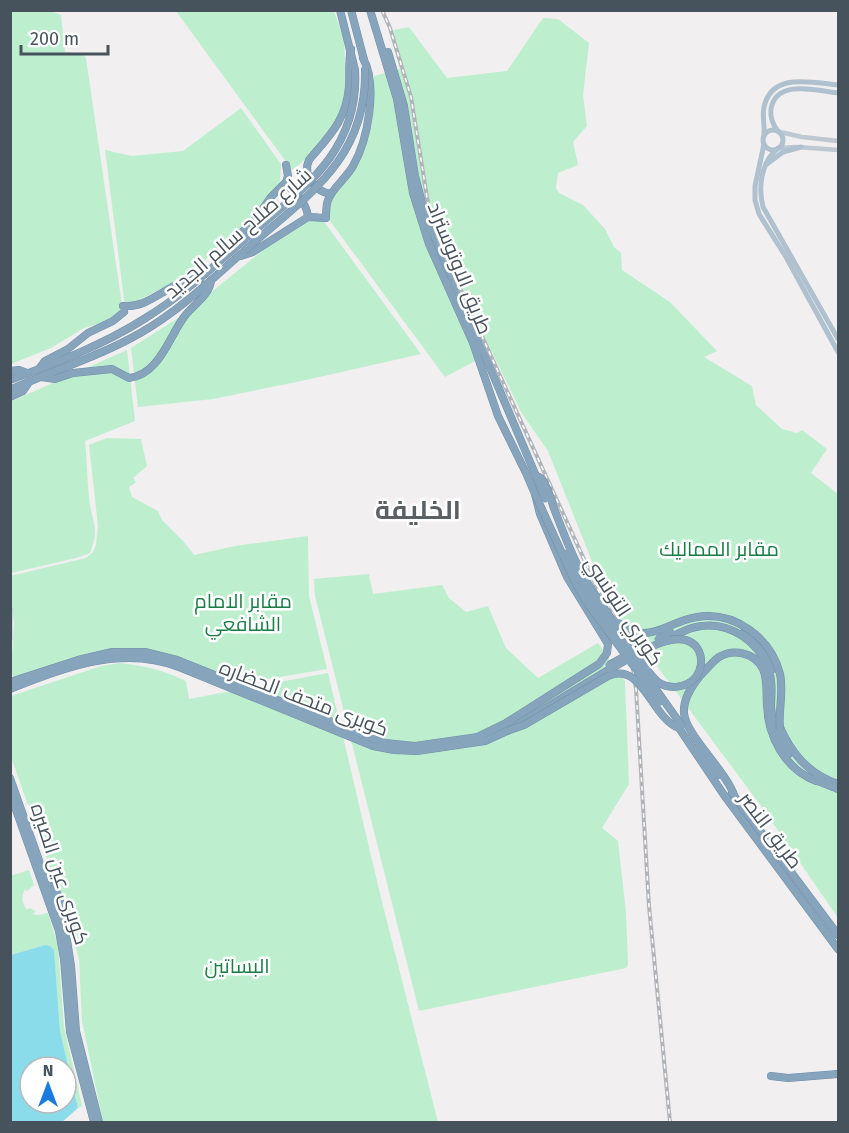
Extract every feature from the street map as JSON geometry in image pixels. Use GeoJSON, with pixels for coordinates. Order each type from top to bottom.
{"type":"FeatureCollection","features":[{"type":"Feature","properties":{"kind":"highway","name":"شارع صلاح سالم الجديد"},"geometry":{"type":"LineString","coordinates":[[53,368],[146,319],[188,289],[318,174],[344,137],[355,94],[355,70],[340,10]]}},
{"type":"Feature","properties":{"kind":"highway","name":"شارع صلاح سالم الجديد"},"geometry":{"type":"LineString","coordinates":[[10,390],[30,382],[40,373],[115,346],[141,333],[193,296],[323,182],[350,145],[359,119],[364,91],[365,68],[351,10]]}},
{"type":"Feature","properties":{"kind":"highway","name":"طريق الاوتوستراد"},"geometry":{"type":"LineString","coordinates":[[370,10],[400,111],[411,182],[420,216],[433,254],[473,343],[494,407],[535,494]]}},
{"type":"Feature","properties":{"kind":"highway","name":"طريق الاوتوستراد"},"geometry":{"type":"LineString","coordinates":[[375,10],[404,106],[415,176],[424,211],[536,476]]}},
{"type":"Feature","properties":{"kind":"highway"},"geometry":{"type":"LineString","coordinates":[[331,194],[318,189],[308,175],[306,166],[342,117],[348,93],[351,49]]}},
{"type":"Feature","properties":{"kind":"highway"},"geometry":{"type":"LineString","coordinates":[[241,254],[253,252],[308,217],[326,218],[327,204],[331,194],[347,176],[360,152],[371,93],[369,70],[363,58]]}},
{"type":"Feature","properties":{"kind":"highway"},"geometry":{"type":"LineString","coordinates":[[285,182],[288,176],[286,165]]}},
{"type":"Feature","properties":{"kind":"highway"},"geometry":{"type":"LineString","coordinates":[[230,252],[232,242],[255,220],[271,197],[290,178],[296,179]]}},
{"type":"Feature","properties":{"kind":"highway"},"geometry":{"type":"LineString","coordinates":[[285,182],[306,207],[308,217]]}},
{"type":"Feature","properties":{"kind":"highway"},"geometry":{"type":"LineString","coordinates":[[200,279],[182,281],[139,305],[123,309],[113,321],[45,361],[40,373],[55,379],[76,373],[109,369],[117,370],[129,378],[137,376],[162,354],[183,318],[208,291],[211,280]]}},
{"type":"Feature","properties":{"kind":"highway"},"geometry":{"type":"LineString","coordinates":[[10,371],[19,370],[27,373]]}},
{"type":"Feature","properties":{"kind":"highway","name":"شارع صلاح سالم الجديد"},"geometry":{"type":"LineString","coordinates":[[13,379],[27,373],[40,373]]}},
{"type":"Feature","properties":{"kind":"highway"},"geometry":{"type":"LineString","coordinates":[[10,397],[23,391],[30,382]]}},
{"type":"Feature","properties":{"kind":"highway"},"geometry":{"type":"LineString","coordinates":[[494,407],[500,408],[505,404]]}},
{"type":"Feature","properties":{"kind":"highway"},"geometry":{"type":"LineString","coordinates":[[500,420],[505,416],[511,417]]}},
{"type":"Feature","properties":{"kind":"highway"},"geometry":{"type":"LineString","coordinates":[[536,476],[544,483],[579,569],[609,614],[658,681],[670,687],[684,686],[697,675],[701,665],[700,654],[694,645],[686,640],[666,640]]}},
{"type":"Feature","properties":{"kind":"highway","name":"كوبري التونسي"},"geometry":{"type":"LineString","coordinates":[[536,476],[580,581],[680,727]]}},
{"type":"Feature","properties":{"kind":"highway"},"geometry":{"type":"LineString","coordinates":[[475,738],[506,723],[587,672],[603,661],[607,653],[608,644],[604,636],[567,577],[540,514],[535,494]]}},
{"type":"Feature","properties":{"kind":"highway","name":"كوبري التونسي"},"geometry":{"type":"LineString","coordinates":[[535,494],[571,574],[588,604],[680,727]]}},
{"type":"Feature","properties":{"kind":"highway"},"geometry":{"type":"LineString","coordinates":[[609,614],[622,626],[641,633],[657,632],[682,621],[704,616],[726,618],[749,629],[768,648],[778,668],[781,685],[780,729]]}},
{"type":"Feature","properties":{"kind":"highway"},"geometry":{"type":"LineString","coordinates":[[609,667],[671,632],[691,624],[711,621],[730,625],[751,637],[767,655],[774,672],[777,718],[790,748],[803,764],[838,784]]}},
{"type":"Feature","properties":{"kind":"highway"},"geometry":{"type":"LineString","coordinates":[[609,667],[690,628],[711,626],[733,631],[753,645],[762,656],[769,670],[772,688],[772,718],[779,740],[796,765],[816,781]]}},
{"type":"Feature","properties":{"kind":"highway","name":"كوبرى متحف الحضاره"},"geometry":{"type":"LineString","coordinates":[[10,682],[106,652],[145,652],[177,660],[377,741],[393,745],[415,746],[475,738],[493,733],[609,667]]}},
{"type":"Feature","properties":{"kind":"highway"},"geometry":{"type":"LineString","coordinates":[[734,795],[687,724],[684,712],[687,696],[698,679],[718,658],[731,653],[749,655],[761,666],[766,680],[770,727],[776,744],[790,764],[804,775],[838,789]]}},
{"type":"Feature","properties":{"kind":"highway","name":"كوبرى متحف الحضاره"},"geometry":{"type":"LineString","coordinates":[[10,689],[98,660],[120,656],[140,657],[172,664],[367,743],[387,749],[417,751],[485,741],[507,731],[609,667]]}},
{"type":"Feature","properties":{"kind":"highway"},"geometry":{"type":"LineString","coordinates":[[507,731],[524,725],[566,699],[617,674],[626,674],[634,679],[665,720],[680,727]]}},
{"type":"Feature","properties":{"kind":"highway","name":"طريق النصر"},"geometry":{"type":"LineString","coordinates":[[680,727],[734,795],[838,935]]}},
{"type":"Feature","properties":{"kind":"highway","name":"طريق النصر"},"geometry":{"type":"LineString","coordinates":[[680,727],[721,791],[838,950]]}},
{"type":"Feature","properties":{"kind":"highway","name":"كوبرى عين الصيره"},"geometry":{"type":"LineString","coordinates":[[10,778],[64,929],[70,957],[77,1039],[99,1122]]}},
{"type":"Feature","properties":{"kind":"highway","name":"كوبرى عين الصيره"},"geometry":{"type":"LineString","coordinates":[[10,793],[59,931],[64,959],[69,1032],[94,1122]]}},
{"type":"Feature","properties":{"kind":"highway"},"geometry":{"type":"LineString","coordinates":[[55,881],[70,933],[75,961],[72,991]]}},
{"type":"Feature","properties":{"kind":"highway"},"geometry":{"type":"LineString","coordinates":[[771,1076],[788,1078],[838,1074]]}},
{"type":"Feature","properties":{"kind":"main road"},"geometry":{"type":"LineString","coordinates":[[838,85],[795,81],[777,87],[768,96],[764,108],[764,144],[754,186],[759,214],[786,257],[838,352]]}},
{"type":"Feature","properties":{"kind":"main road"},"geometry":{"type":"LineString","coordinates":[[838,93],[795,88],[782,93],[774,100],[771,111],[772,121],[783,141],[769,158],[760,191],[765,212],[838,339]]}},
{"type":"Feature","properties":{"kind":"main road"},"geometry":{"type":"LineString","coordinates":[[764,136],[770,130],[802,137],[838,141]]}},
{"type":"Feature","properties":{"kind":"main road"},"geometry":{"type":"LineString","coordinates":[[764,144],[768,148],[778,149],[801,147],[838,150]]}},
{"type":"Feature","properties":{"kind":"main road"},"geometry":{"type":"LineString","coordinates":[[766,165],[783,152],[801,147]]}},
{"type":"Feature","properties":{"kind":"main road"},"geometry":{"type":"LineString","coordinates":[[10,609],[10,639]]}},
{"type":"Feature","properties":{"kind":"green space"},"geometry":{"type":"Polygon","coordinates":[[[11,11],[51,11],[61,15],[65,52],[83,54],[86,58],[122,305],[119,313],[108,321],[84,328],[51,348],[11,364],[11,11]]]}},
{"type":"Feature","properties":{"kind":"green space"},"geometry":{"type":"Polygon","coordinates":[[[176,11],[334,11],[344,39],[346,88],[344,103],[341,114],[306,159],[292,170],[176,11]]]}},
{"type":"Feature","properties":{"kind":"green space","name":"مقابر المماليك"},"geometry":{"type":"Polygon","coordinates":[[[543,18],[558,19],[589,43],[583,95],[587,126],[573,142],[578,165],[558,173],[556,188],[559,193],[583,205],[605,229],[614,247],[621,253],[622,270],[670,302],[717,351],[704,357],[752,386],[756,405],[782,429],[797,433],[802,430],[827,449],[811,473],[838,494],[838,918],[764,810],[607,599],[548,451],[521,412],[492,352],[445,377],[324,213],[367,138],[374,93],[374,76],[400,69],[389,31],[409,27],[447,78],[507,71],[543,18]]]}},
{"type":"Feature","properties":{"kind":"green space"},"geometry":{"type":"Polygon","coordinates":[[[241,108],[281,164],[280,185],[249,224],[183,278],[125,307],[105,150],[132,156],[183,151],[241,108]]]}},
{"type":"Feature","properties":{"kind":"green space"},"geometry":{"type":"Polygon","coordinates":[[[317,212],[421,354],[213,399],[138,407],[131,348],[184,314],[272,243],[317,212]]]}},
{"type":"Feature","properties":{"kind":"green space"},"geometry":{"type":"Polygon","coordinates":[[[127,350],[135,421],[85,441],[89,498],[95,531],[90,553],[11,573],[10,402],[127,350]]]}},
{"type":"Feature","properties":{"kind":"green space","name":"مقابر الامام الشافعي"},"geometry":{"type":"Polygon","coordinates":[[[107,438],[141,439],[147,466],[133,478],[136,482],[129,487],[132,497],[158,511],[162,520],[194,555],[235,546],[308,536],[309,596],[327,669],[240,684],[197,667],[189,660],[147,649],[127,649],[14,678],[11,671],[14,623],[10,576],[86,558],[93,552],[98,526],[89,445],[107,438]]]}},
{"type":"Feature","properties":{"kind":"green space"},"geometry":{"type":"Polygon","coordinates":[[[369,574],[373,594],[442,585],[449,598],[466,612],[488,606],[506,648],[538,678],[598,643],[625,681],[629,784],[602,828],[618,841],[626,912],[628,965],[626,968],[419,1011],[315,596],[314,579],[369,574]]]}},
{"type":"Feature","properties":{"kind":"green space","name":"البساتين"},"geometry":{"type":"Polygon","coordinates":[[[120,663],[153,669],[186,681],[189,699],[328,673],[381,898],[438,1122],[103,1122],[82,1021],[79,959],[62,901],[11,757],[11,696],[101,666],[120,663]]]}},
{"type":"Feature","properties":{"kind":"green space"},"geometry":{"type":"Polygon","coordinates":[[[29,870],[34,885],[27,891],[25,890],[27,886],[25,889],[22,898],[24,904],[27,910],[29,908],[36,911],[33,914],[48,913],[58,946],[64,1027],[70,1055],[66,1055],[60,1031],[54,950],[45,945],[11,955],[10,876],[29,870]]]}},
{"type":"Feature","properties":{"kind":"green space"},"geometry":{"type":"Polygon","coordinates":[[[78,1088],[82,1106],[78,1108],[78,1088]]]}},
{"type":"Feature","properties":{"kind":"water"},"geometry":{"type":"Polygon","coordinates":[[[45,945],[50,946],[54,950],[60,1031],[66,1055],[18,1055],[18,1115],[70,1115],[62,1122],[11,1122],[11,955],[45,945]]]}},
{"type":"Feature","properties":{"kind":"railway"},"geometry":{"type":"LineString","coordinates":[[382,10],[390,28],[411,97],[429,210],[443,251],[599,592],[629,640],[636,689],[649,906],[670,1122]]}},
{"type":"Feature","properties":{"kind":"district","name":"الخليفة"},"geometry":{"type":"Point","coordinates":[418,510]}}]}
